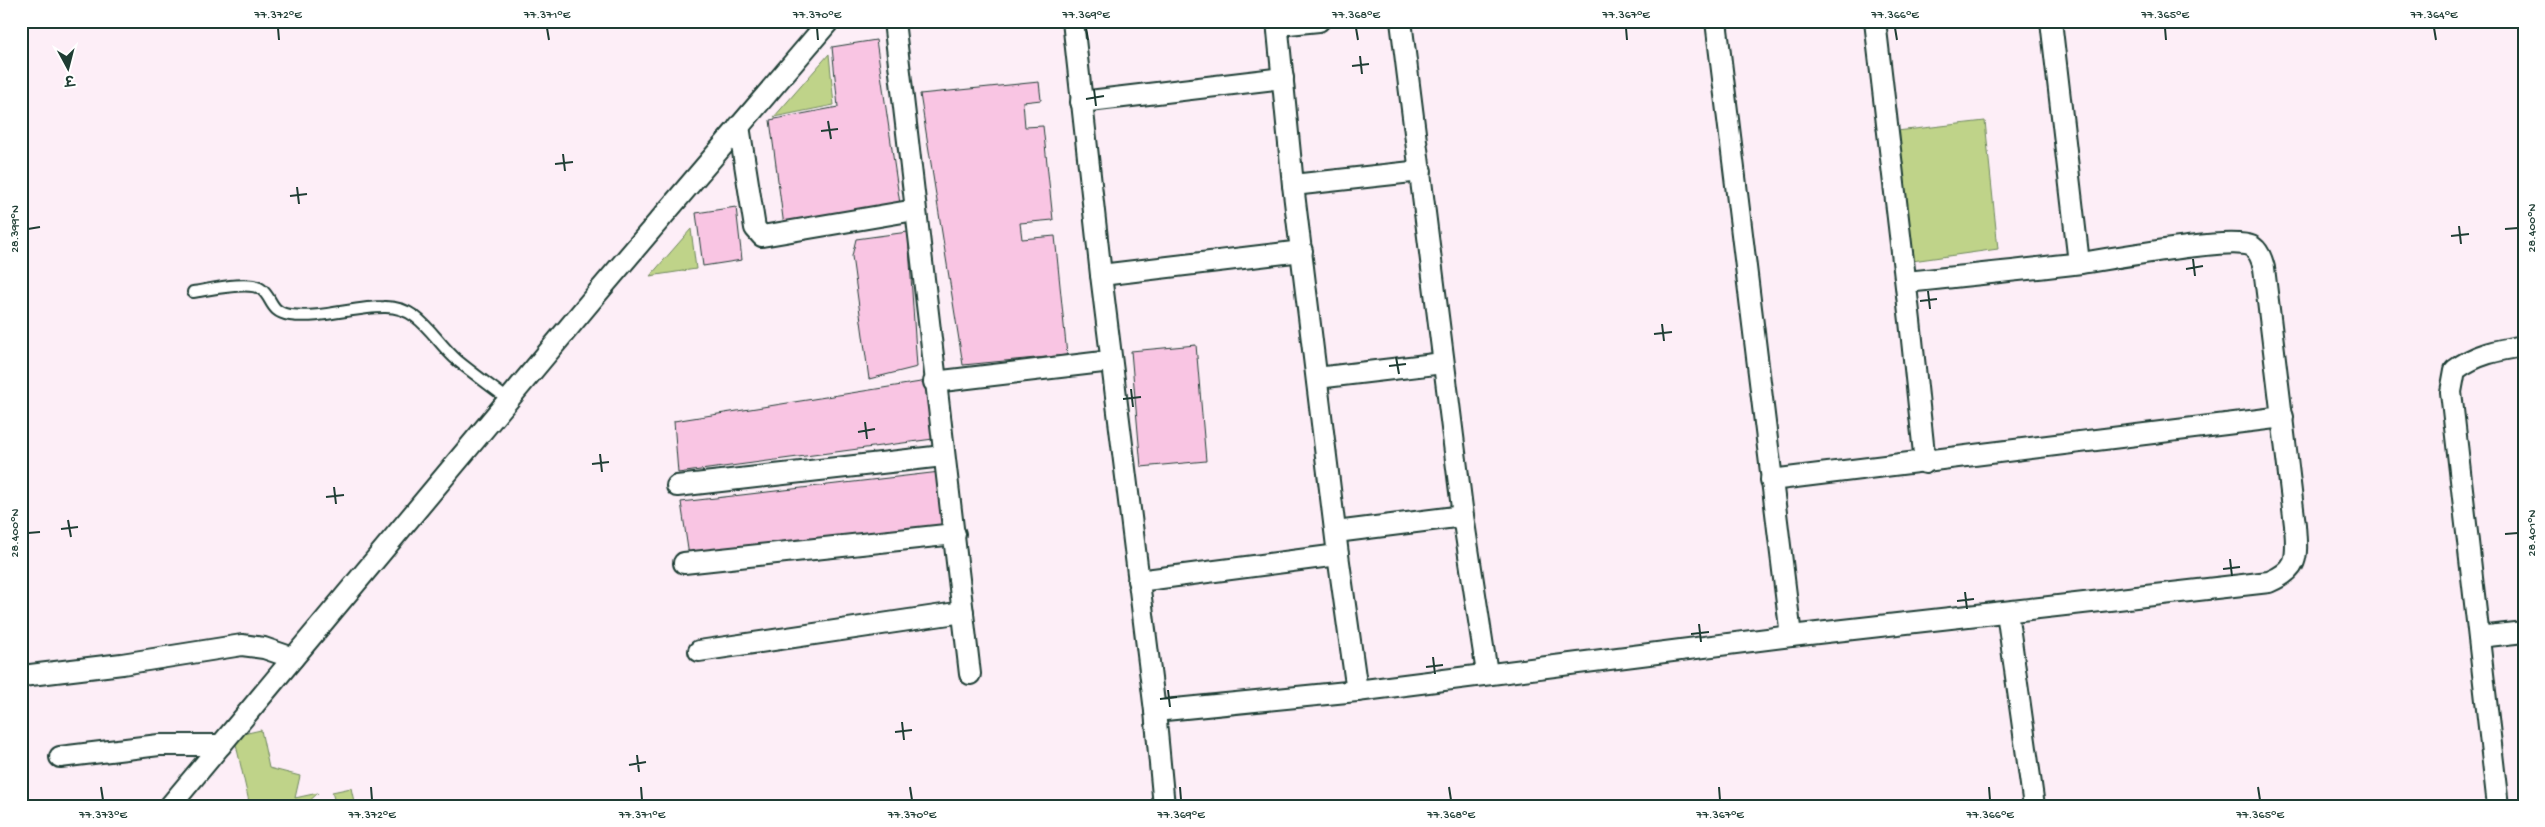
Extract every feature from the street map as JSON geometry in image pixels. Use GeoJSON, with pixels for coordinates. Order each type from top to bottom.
{"type":"FeatureCollection","features":[{"type":"Feature","properties":{"kind":"street"},"geometry":{"type":"LineString","coordinates":[[170,806],[828,21]]}},
{"type":"Feature","properties":{"kind":"street"},"geometry":{"type":"LineString","coordinates":[[894,21],[934,382],[955,534],[970,674]]}},
{"type":"Feature","properties":{"kind":"street"},"geometry":{"type":"LineString","coordinates":[[1074,21],[1081,102],[1155,711],[1164,806]]}},
{"type":"Feature","properties":{"kind":"street"},"geometry":{"type":"LineString","coordinates":[[1319,21],[1277,23],[1293,185],[1338,555],[1357,691]]}},
{"type":"Feature","properties":{"kind":"street"},"geometry":{"type":"LineString","coordinates":[[1401,21],[1422,172],[1443,363],[1486,673]]}},
{"type":"Feature","properties":{"kind":"street"},"geometry":{"type":"LineString","coordinates":[[1716,21],[1791,636]]}},
{"type":"Feature","properties":{"kind":"street"},"geometry":{"type":"LineString","coordinates":[[1875,21],[1925,463]]}},
{"type":"Feature","properties":{"kind":"street"},"geometry":{"type":"LineString","coordinates":[[2051,21],[2079,263]]}},
{"type":"Feature","properties":{"kind":"street"},"geometry":{"type":"LineString","coordinates":[[1081,102],[1282,78]]}},
{"type":"Feature","properties":{"kind":"street"},"geometry":{"type":"LineString","coordinates":[[739,126],[755,228],[762,236],[915,210]]}},
{"type":"Feature","properties":{"kind":"street"},"geometry":{"type":"LineString","coordinates":[[1293,185],[1422,172]]}},
{"type":"Feature","properties":{"kind":"street"},"geometry":{"type":"LineString","coordinates":[[1155,711],[1357,691],[1486,673],[1791,636],[2269,582],[2286,574],[2293,566],[2296,547],[2283,417],[2264,268],[2260,254],[2252,246],[2239,243],[2208,245],[2079,263],[1906,282]]}},
{"type":"Feature","properties":{"kind":"street"},"geometry":{"type":"LineString","coordinates":[[1101,275],[1302,251]]}},
{"type":"Feature","properties":{"kind":"street"},"geometry":{"type":"LineString","coordinates":[[2498,806],[2451,392],[2455,370],[2470,359],[2501,349],[2524,346]]}},
{"type":"Feature","properties":{"kind":"street"},"geometry":{"type":"LineString","coordinates":[[934,382],[1112,361]]}},
{"type":"Feature","properties":{"kind":"street"},"geometry":{"type":"LineString","coordinates":[[1317,378],[1443,363]]}},
{"type":"Feature","properties":{"kind":"street"},"geometry":{"type":"LineString","coordinates":[[1771,480],[1925,463],[2283,417]]}},
{"type":"Feature","properties":{"kind":"street"},"geometry":{"type":"LineString","coordinates":[[678,486],[943,456]]}},
{"type":"Feature","properties":{"kind":"street"},"geometry":{"type":"LineString","coordinates":[[1336,532],[1463,516]]}},
{"type":"Feature","properties":{"kind":"street"},"geometry":{"type":"LineString","coordinates":[[684,563],[955,534]]}},
{"type":"Feature","properties":{"kind":"street"},"geometry":{"type":"LineString","coordinates":[[1138,581],[1338,555]]}},
{"type":"Feature","properties":{"kind":"street"},"geometry":{"type":"LineString","coordinates":[[699,651],[963,612]]}},
{"type":"Feature","properties":{"kind":"street"},"geometry":{"type":"LineString","coordinates":[[2007,612],[2034,806]]}},
{"type":"Feature","properties":{"kind":"street"},"geometry":{"type":"LineString","coordinates":[[2479,637],[2524,632]]}},
{"type":"Feature","properties":{"kind":"street"},"geometry":{"type":"LineString","coordinates":[[22,676],[122,664],[242,645],[264,648],[293,658]]}},
{"type":"Feature","properties":{"kind":"street"},"geometry":{"type":"LineString","coordinates":[[60,757],[159,745],[221,745]]}},
{"type":"Feature","properties":{"kind":"lane"},"geometry":{"type":"LineString","coordinates":[[193,292],[245,285],[255,286],[262,289],[276,310],[292,316],[384,307],[406,310],[424,322],[457,360],[509,400]]}},
{"type":"Feature","properties":{"kind":"green space"},"geometry":{"type":"Polygon","coordinates":[[[829,54],[834,105],[774,117],[829,54]]]}},
{"type":"Feature","properties":{"kind":"green space"},"geometry":{"type":"Polygon","coordinates":[[[1985,121],[1998,249],[1905,262],[1888,132],[1985,121]]]}},
{"type":"Feature","properties":{"kind":"green space"},"geometry":{"type":"Polygon","coordinates":[[[691,229],[696,269],[650,276],[691,229]]]}},
{"type":"Feature","properties":{"kind":"green space"},"geometry":{"type":"Polygon","coordinates":[[[261,730],[269,768],[300,776],[295,798],[318,793],[304,806],[250,806],[234,736],[261,730]]]}},
{"type":"Feature","properties":{"kind":"green space"},"geometry":{"type":"Polygon","coordinates":[[[351,788],[355,806],[336,806],[332,792],[351,788]]]}},
{"type":"Feature","properties":{"kind":"building"},"geometry":{"type":"Polygon","coordinates":[[[876,40],[900,204],[784,226],[770,120],[838,107],[832,47],[876,40]]]}},
{"type":"Feature","properties":{"kind":"building"},"geometry":{"type":"Polygon","coordinates":[[[1039,82],[1041,100],[1023,102],[1025,127],[1043,126],[1053,220],[1020,223],[1022,239],[1055,236],[1067,355],[963,365],[920,94],[1039,82]]]}},
{"type":"Feature","properties":{"kind":"building"},"geometry":{"type":"Polygon","coordinates":[[[736,207],[742,260],[703,266],[696,213],[736,207]]]}},
{"type":"Feature","properties":{"kind":"building"},"geometry":{"type":"Polygon","coordinates":[[[908,232],[917,367],[869,379],[852,256],[856,239],[908,232]]]}},
{"type":"Feature","properties":{"kind":"building"},"geometry":{"type":"Polygon","coordinates":[[[1196,345],[1206,461],[1141,467],[1131,351],[1196,345]]]}},
{"type":"Feature","properties":{"kind":"building"},"geometry":{"type":"Polygon","coordinates":[[[927,381],[933,439],[678,473],[674,421],[927,381]]]}},
{"type":"Feature","properties":{"kind":"building"},"geometry":{"type":"Polygon","coordinates":[[[940,472],[948,528],[689,556],[681,502],[940,472]]]}}]}
